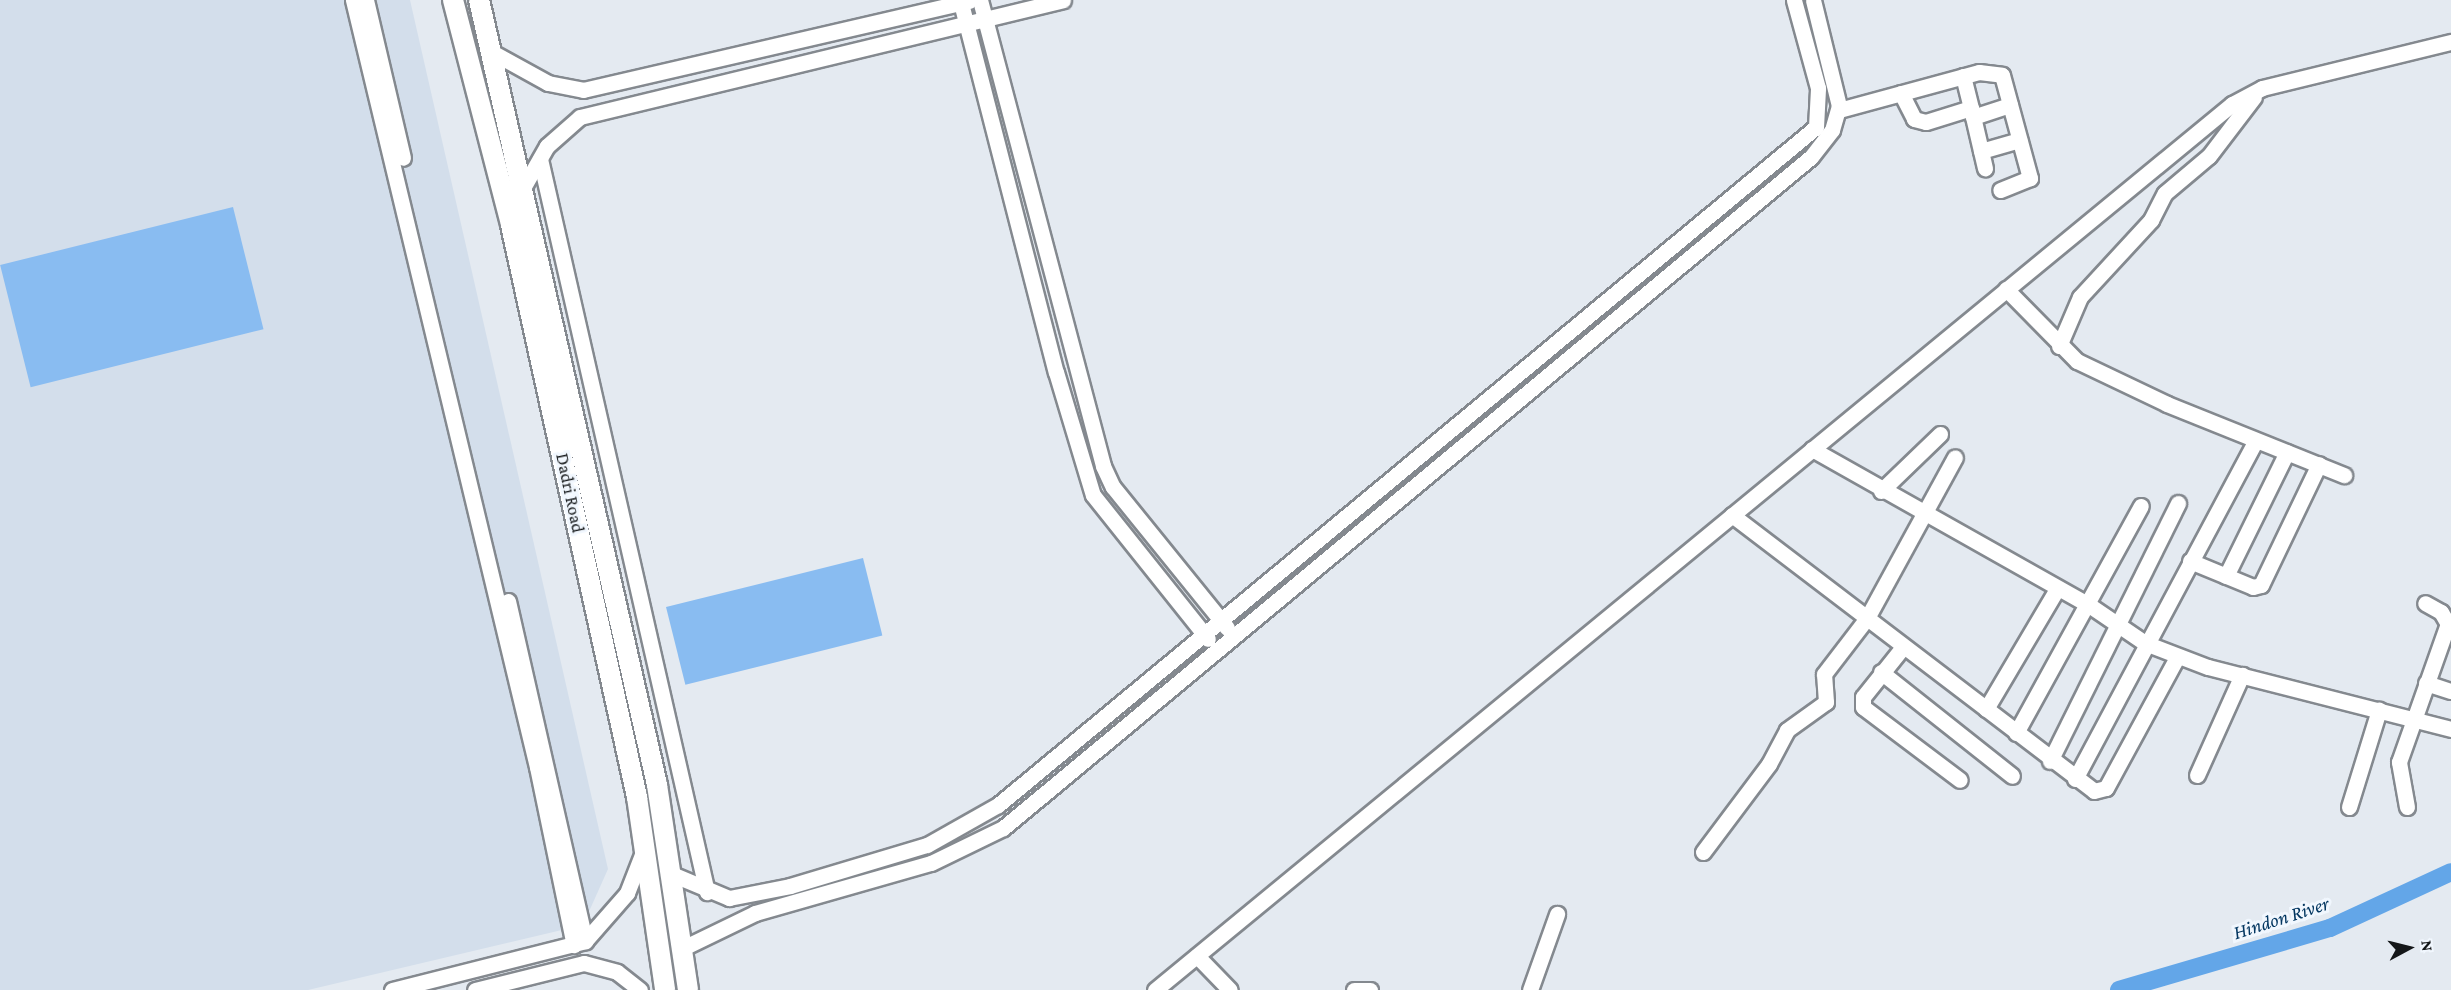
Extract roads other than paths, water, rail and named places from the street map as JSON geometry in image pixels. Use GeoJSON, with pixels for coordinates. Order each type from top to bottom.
{"type":"FeatureCollection","features":[{"type":"Feature","properties":{"kind":"main road","name":"Dadri Road"},"geometry":{"type":"LineString","coordinates":[[453,0],[514,237],[645,837],[665,990]]}},
{"type":"Feature","properties":{"kind":"main road","name":"Dadri Road"},"geometry":{"type":"LineString","coordinates":[[479,0],[524,188],[674,875],[685,947],[688,990]]}},
{"type":"Feature","properties":{"kind":"street"},"geometry":{"type":"LineString","coordinates":[[353,0],[579,943]]}},
{"type":"Feature","properties":{"kind":"street"},"geometry":{"type":"LineString","coordinates":[[366,0],[579,943]]}},
{"type":"Feature","properties":{"kind":"street"},"geometry":{"type":"LineString","coordinates":[[980,0],[1103,466],[1113,487],[1232,635]]}},
{"type":"Feature","properties":{"kind":"street"},"geometry":{"type":"LineString","coordinates":[[524,188],[540,159],[580,117],[1063,0]]}},
{"type":"Feature","properties":{"kind":"street"},"geometry":{"type":"LineString","coordinates":[[674,875],[707,892],[729,898],[790,886],[927,844],[964,828],[1044,768],[1203,633],[1809,133],[1819,117],[1818,88],[1794,0]]}},
{"type":"Feature","properties":{"kind":"street"},"geometry":{"type":"LineString","coordinates":[[685,947],[755,913],[969,849],[1003,828],[1232,635],[1811,157],[1838,115],[1813,0]]}},
{"type":"Feature","properties":{"kind":"street"},"geometry":{"type":"LineString","coordinates":[[490,51],[548,83],[583,90],[751,53],[967,1],[966,23],[1093,495],[1216,649]]}},
{"type":"Feature","properties":{"kind":"street"},"geometry":{"type":"LineString","coordinates":[[1155,990],[2224,110],[2262,88],[2451,42]]}},
{"type":"Feature","properties":{"kind":"street"},"geometry":{"type":"LineString","coordinates":[[751,53],[756,75]]}},
{"type":"Feature","properties":{"kind":"street"},"geometry":{"type":"LineString","coordinates":[[1819,117],[1838,115],[1901,93],[1963,76],[1989,71],[2002,75],[2030,178],[2000,190]]}},
{"type":"Feature","properties":{"kind":"street"},"geometry":{"type":"LineString","coordinates":[[1963,76],[1986,168]]}},
{"type":"Feature","properties":{"kind":"street"},"geometry":{"type":"LineString","coordinates":[[2060,346],[2067,317],[2087,288],[2151,220],[2165,193],[2209,156],[2262,88]]}},
{"type":"Feature","properties":{"kind":"street"},"geometry":{"type":"LineString","coordinates":[[1901,93],[1914,119],[1926,122],[2010,105]]}},
{"type":"Feature","properties":{"kind":"street"},"geometry":{"type":"LineString","coordinates":[[1981,151],[2019,140]]}},
{"type":"Feature","properties":{"kind":"street"},"geometry":{"type":"LineString","coordinates":[[540,159],[707,892]]}},
{"type":"Feature","properties":{"kind":"street"},"geometry":{"type":"LineString","coordinates":[[2006,289],[2060,346],[2113,379],[2344,475]]}},
{"type":"Feature","properties":{"kind":"street"},"geometry":{"type":"LineString","coordinates":[[1881,491],[1940,434]]}},
{"type":"Feature","properties":{"kind":"street"},"geometry":{"type":"LineString","coordinates":[[2075,779],[2145,643],[2256,440]]}},
{"type":"Feature","properties":{"kind":"street"},"geometry":{"type":"LineString","coordinates":[[1812,449],[1925,517],[2089,605],[2145,643],[2177,657],[2379,710],[2416,716],[2451,729]]}},
{"type":"Feature","properties":{"kind":"street"},"geometry":{"type":"LineString","coordinates":[[2226,576],[2287,452]]}},
{"type":"Feature","properties":{"kind":"street"},"geometry":{"type":"LineString","coordinates":[[1703,852],[1769,764],[1787,730],[1826,702],[1824,674],[1867,618],[1925,517],[1955,458]]}},
{"type":"Feature","properties":{"kind":"street"},"geometry":{"type":"LineString","coordinates":[[2190,561],[2226,576],[2261,585],[2319,464]]}},
{"type":"Feature","properties":{"kind":"street"},"geometry":{"type":"LineString","coordinates":[[2050,761],[2178,503]]}},
{"type":"Feature","properties":{"kind":"street"},"geometry":{"type":"LineString","coordinates":[[2016,733],[2089,605],[2141,506]]}},
{"type":"Feature","properties":{"kind":"street"},"geometry":{"type":"LineString","coordinates":[[1732,515],[1986,709],[2050,761],[2094,791],[2106,788],[2177,657]]}},
{"type":"Feature","properties":{"kind":"street"},"geometry":{"type":"LineString","coordinates":[[1986,709],[2057,588]]}},
{"type":"Feature","properties":{"kind":"street"},"geometry":{"type":"LineString","coordinates":[[2407,807],[2398,772],[2426,683],[2444,651],[2446,617],[2425,603]]}},
{"type":"Feature","properties":{"kind":"street"},"geometry":{"type":"LineString","coordinates":[[1903,647],[1863,697],[1863,707],[1960,780]]}},
{"type":"Feature","properties":{"kind":"street"},"geometry":{"type":"LineString","coordinates":[[1881,672],[2012,776]]}},
{"type":"Feature","properties":{"kind":"street"},"geometry":{"type":"LineString","coordinates":[[2197,775],[2242,675]]}},
{"type":"Feature","properties":{"kind":"street"},"geometry":{"type":"LineString","coordinates":[[2426,683],[2451,691]]}},
{"type":"Feature","properties":{"kind":"street"},"geometry":{"type":"LineString","coordinates":[[2349,807],[2379,710]]}},
{"type":"Feature","properties":{"kind":"street"},"geometry":{"type":"LineString","coordinates":[[392,990],[514,962],[579,943],[627,893],[645,837]]}},
{"type":"Feature","properties":{"kind":"street"},"geometry":{"type":"LineString","coordinates":[[1530,990],[1557,914]]}},
{"type":"Feature","properties":{"kind":"street"},"geometry":{"type":"LineString","coordinates":[[1197,956],[1230,990]]}},
{"type":"Feature","properties":{"kind":"street"},"geometry":{"type":"LineString","coordinates":[[514,962],[518,979]]}},
{"type":"Feature","properties":{"kind":"street"},"geometry":{"type":"LineString","coordinates":[[475,990],[584,963],[617,972],[640,990]]}},
{"type":"Feature","properties":{"kind":"street"},"geometry":{"type":"LineString","coordinates":[[1354,990],[1370,990]]}},
{"type":"Feature","properties":{"kind":"waterway","name":"Hindon River"},"geometry":{"type":"LineString","coordinates":[[2119,990],[2330,928],[2451,872]]}}]}
